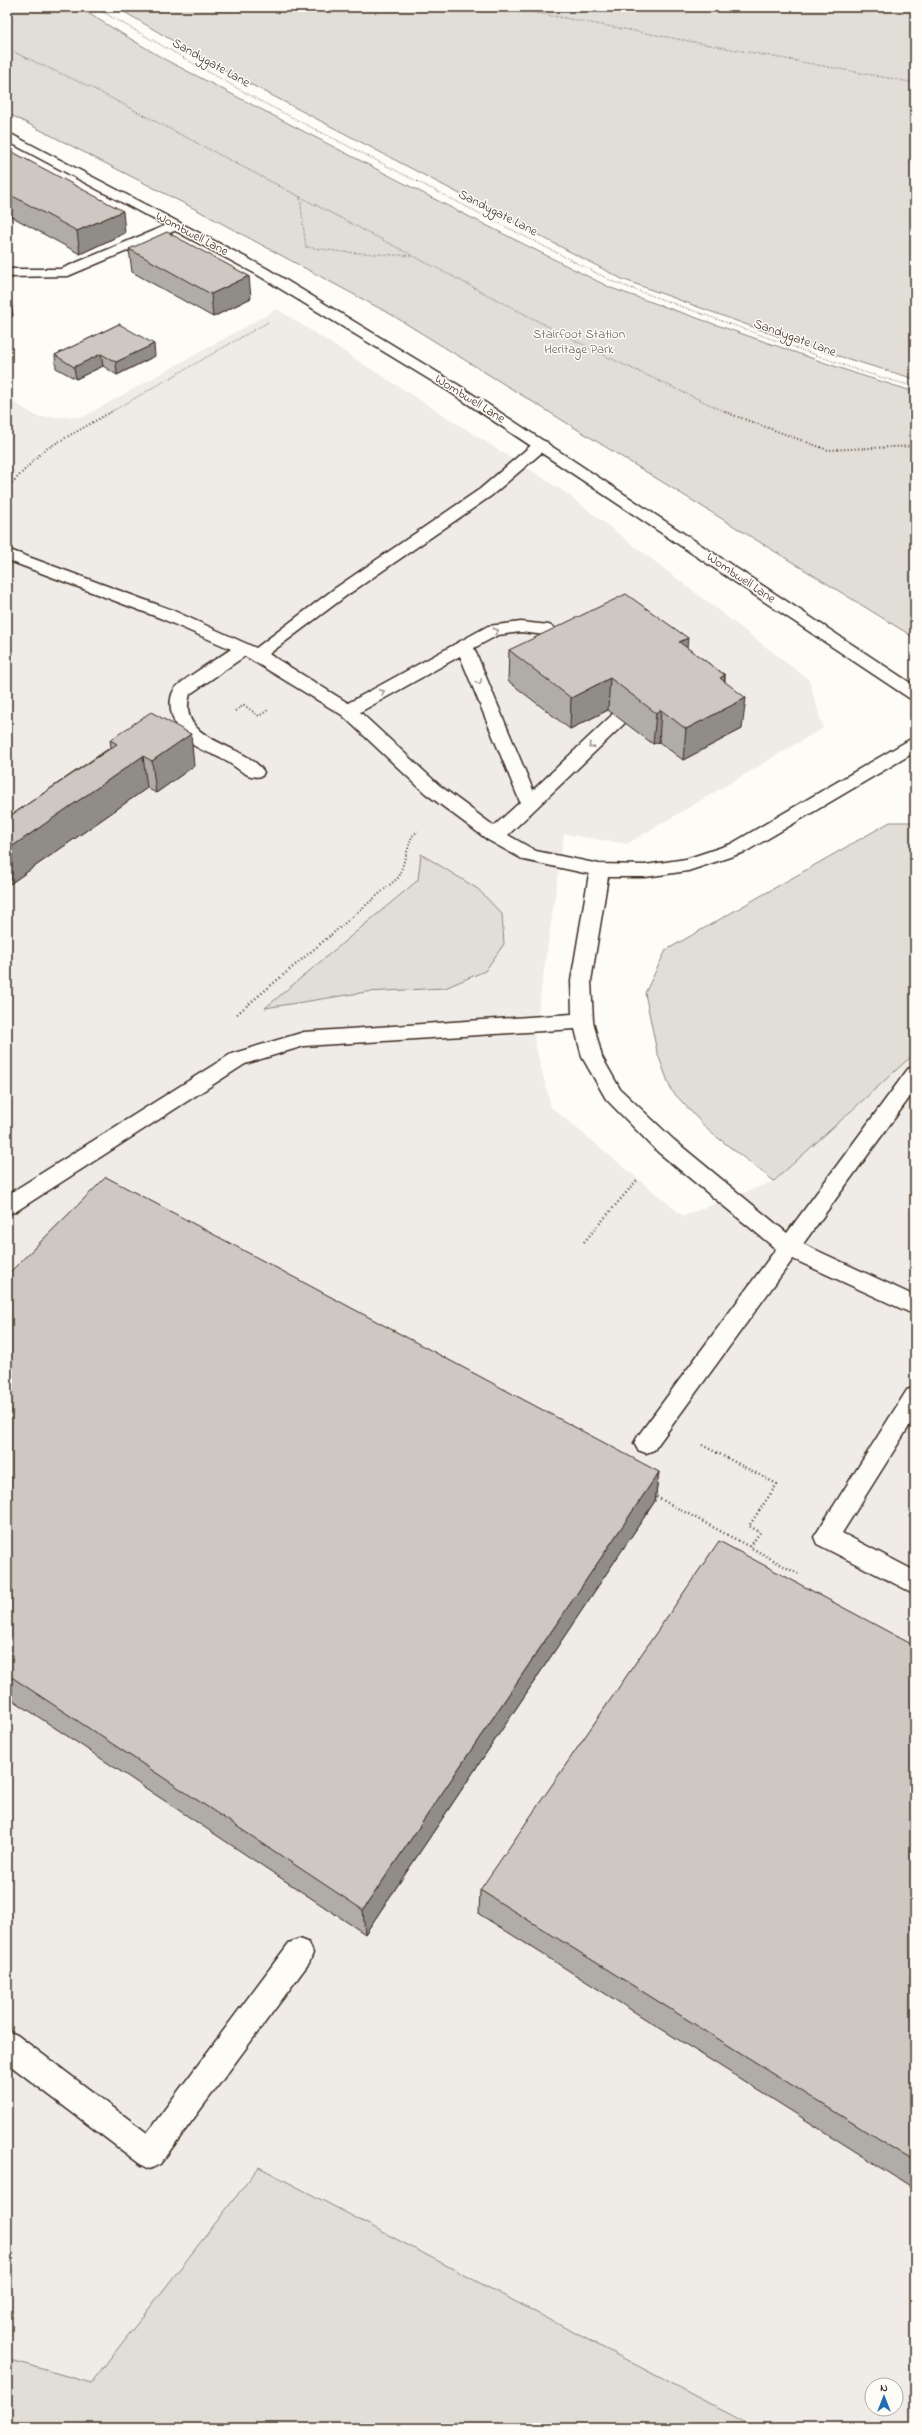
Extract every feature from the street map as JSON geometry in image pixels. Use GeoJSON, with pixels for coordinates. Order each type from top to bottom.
{"type":"FeatureCollection","features":[{"type":"Feature","properties":{"kind":"main road","name":"Wombwell Lane"},"geometry":{"type":"LineString","coordinates":[[7,136],[261,271],[309,300],[541,445],[915,694]]}},
{"type":"Feature","properties":{"kind":"main road"},"geometry":{"type":"LineString","coordinates":[[7,273],[64,273],[174,226]]}},
{"type":"Feature","properties":{"kind":"main road"},"geometry":{"type":"LineString","coordinates":[[255,772],[232,756],[195,738],[181,718],[178,704],[182,691],[251,651],[302,619],[484,493],[520,465],[541,445]]}},
{"type":"Feature","properties":{"kind":"main road"},"geometry":{"type":"LineString","coordinates":[[7,554],[145,606],[251,651],[348,711],[432,789],[495,836],[531,856],[599,870],[645,871],[688,865],[738,848],[915,744]]}},
{"type":"Feature","properties":{"kind":"main road"},"geometry":{"type":"LineString","coordinates":[[348,711],[494,630],[521,627],[549,630],[589,657]]}},
{"type":"Feature","properties":{"kind":"main road"},"geometry":{"type":"LineString","coordinates":[[464,646],[530,805]]}},
{"type":"Feature","properties":{"kind":"main road"},"geometry":{"type":"LineString","coordinates":[[495,836],[530,805],[619,718],[628,701],[624,683],[618,679]]}},
{"type":"Feature","properties":{"kind":"main road"},"geometry":{"type":"LineString","coordinates":[[599,870],[581,981],[583,1021],[592,1057],[613,1094],[666,1146],[790,1248],[915,1306]]}},
{"type":"Feature","properties":{"kind":"main road"},"geometry":{"type":"LineString","coordinates":[[7,1206],[238,1059],[304,1039],[583,1021]]}},
{"type":"Feature","properties":{"kind":"main road"},"geometry":{"type":"LineString","coordinates":[[646,1443],[736,1318],[790,1248],[915,1074]]}},
{"type":"Feature","properties":{"kind":"main road"},"geometry":{"type":"LineString","coordinates":[[915,1397],[826,1537],[915,1582]]}},
{"type":"Feature","properties":{"kind":"main road"},"geometry":{"type":"LineString","coordinates":[[7,2045],[150,2154],[299,1953]]}},
{"type":"Feature","properties":{"kind":"path","name":"Sandygate Lane"},"geometry":{"type":"LineString","coordinates":[[94,7],[260,101],[614,282],[860,371],[915,387]]}},
{"type":"Feature","properties":{"kind":"path"},"geometry":{"type":"LineString","coordinates":[[505,7],[915,82]]}},
{"type":"Feature","properties":{"kind":"path"},"geometry":{"type":"LineString","coordinates":[[7,49],[88,86],[601,354],[726,412],[828,450],[915,446]]}},
{"type":"Feature","properties":{"kind":"path"},"geometry":{"type":"LineString","coordinates":[[300,197],[307,247]]}},
{"type":"Feature","properties":{"kind":"path"},"geometry":{"type":"LineString","coordinates":[[261,271],[307,247],[343,252],[416,256]]}},
{"type":"Feature","properties":{"kind":"path"},"geometry":{"type":"LineString","coordinates":[[7,488],[44,450],[229,343],[309,300]]}},
{"type":"Feature","properties":{"kind":"path"},"geometry":{"type":"LineString","coordinates":[[238,1059],[230,1021],[399,877],[412,836],[448,801]]}},
{"type":"Feature","properties":{"kind":"path"},"geometry":{"type":"LineString","coordinates":[[584,1242],[666,1146]]}},
{"type":"Feature","properties":{"kind":"path"},"geometry":{"type":"LineString","coordinates":[[701,1444],[777,1484],[749,1526]]}},
{"type":"Feature","properties":{"kind":"path"},"geometry":{"type":"LineString","coordinates":[[646,1492],[750,1548]]}},
{"type":"Feature","properties":{"kind":"shaded area"},"geometry":{"type":"Polygon","coordinates":[[[277,309],[563,491],[809,680],[823,728],[627,844],[564,834],[534,1039],[551,1107],[683,1216],[774,1181],[915,1053],[915,2428],[756,2428],[259,2167],[91,2384],[7,2359],[7,398],[38,417],[83,417],[277,309]]]}},
{"type":"Feature","properties":{"kind":"green space","name":"Stairfoot Station Heritage Park"},"geometry":{"type":"Polygon","coordinates":[[[7,7],[78,7],[164,59],[444,204],[611,288],[857,374],[915,392],[915,638],[392,315],[195,209],[7,113],[7,7]]]}},
{"type":"Feature","properties":{"kind":"green space"},"geometry":{"type":"Polygon","coordinates":[[[116,7],[915,7],[915,379],[802,345],[622,279],[212,64],[116,7]]]}},
{"type":"Feature","properties":{"kind":"green space"},"geometry":{"type":"Polygon","coordinates":[[[890,822],[915,822],[915,1053],[774,1181],[709,1131],[671,1090],[657,1052],[645,993],[666,950],[890,822]]]}},
{"type":"Feature","properties":{"kind":"green space"},"geometry":{"type":"Polygon","coordinates":[[[421,854],[478,889],[502,914],[504,944],[485,971],[445,988],[366,992],[265,1008],[418,880],[421,854]]]}},
{"type":"Feature","properties":{"kind":"green space"},"geometry":{"type":"Polygon","coordinates":[[[259,2167],[756,2428],[7,2428],[7,2359],[91,2383],[259,2167]]]}},
{"type":"Feature","properties":{"kind":"building"},"geometry":{"type":"Polygon","coordinates":[[[7,149],[123,211],[77,231],[7,193],[7,149]]]}},
{"type":"Feature","properties":{"kind":"building"},"geometry":{"type":"Polygon","coordinates":[[[167,232],[249,276],[211,294],[129,249],[167,232]]]}},
{"type":"Feature","properties":{"kind":"building"},"geometry":{"type":"Polygon","coordinates":[[[119,324],[154,344],[116,362],[101,354],[74,367],[55,355],[119,324]]]}},
{"type":"Feature","properties":{"kind":"building"},"geometry":{"type":"Polygon","coordinates":[[[626,594],[688,638],[679,642],[725,675],[720,678],[746,698],[686,729],[661,710],[656,713],[610,678],[571,698],[509,650],[626,594]]]}},
{"type":"Feature","properties":{"kind":"building"},"geometry":{"type":"Polygon","coordinates":[[[151,712],[191,734],[152,761],[143,756],[7,850],[7,818],[117,744],[110,740],[151,712]]]}},
{"type":"Feature","properties":{"kind":"building"},"geometry":{"type":"Polygon","coordinates":[[[106,1177],[659,1472],[363,1910],[7,1674],[7,1275],[106,1177]]]}},
{"type":"Feature","properties":{"kind":"building"},"geometry":{"type":"Polygon","coordinates":[[[719,1541],[915,1646],[915,2162],[480,1890],[719,1541]]]}}]}
